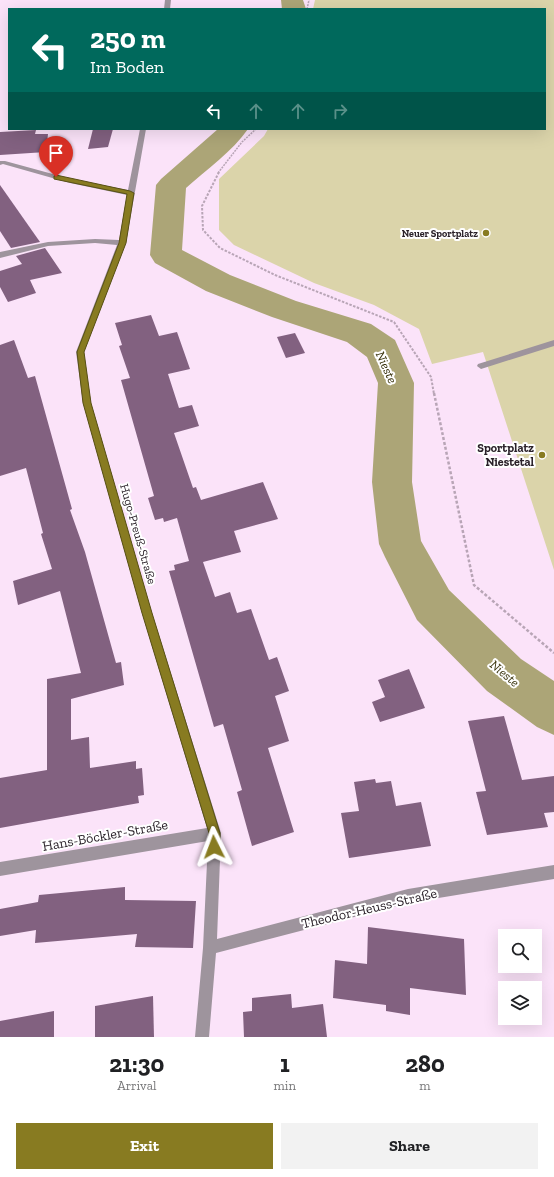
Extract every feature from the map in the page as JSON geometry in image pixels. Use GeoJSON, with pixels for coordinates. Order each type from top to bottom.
{"type":"FeatureCollection","features":[{"type":"Feature","properties":{"kind":"street","name":"Hugo-Preuß-Straße"},"geometry":{"type":"LineString","coordinates":[[143,130],[122,243],[80,352],[87,403],[147,613],[214,833],[210,948],[202,1037]]}},
{"type":"Feature","properties":{"kind":"street"},"geometry":{"type":"LineString","coordinates":[[1,161],[70,181],[130,193]]}},
{"type":"Feature","properties":{"kind":"street"},"geometry":{"type":"LineString","coordinates":[[0,255],[48,244],[95,241],[122,243]]}},
{"type":"Feature","properties":{"kind":"street"},"geometry":{"type":"LineString","coordinates":[[481,366],[554,343]]}},
{"type":"Feature","properties":{"kind":"street","name":"Hans-Böckler-Straße"},"geometry":{"type":"LineString","coordinates":[[0,869],[214,833]]}},
{"type":"Feature","properties":{"kind":"street","name":"Theodor-Heuss-Straße"},"geometry":{"type":"LineString","coordinates":[[210,948],[408,896],[554,872]]}},
{"type":"Feature","properties":{"kind":"path"},"geometry":{"type":"LineString","coordinates":[[255,130],[242,142],[217,174],[202,206],[203,230],[220,248],[275,275],[394,322],[431,377],[474,586],[554,653]]}},
{"type":"Feature","properties":{"kind":"shaded area"},"geometry":{"type":"Polygon","coordinates":[[[315,0],[554,0],[554,570],[483,352],[432,364],[419,329],[374,305],[314,283],[234,245],[219,230],[219,179],[264,136],[267,130],[546,130],[546,8],[313,8],[315,0]]]}},
{"type":"Feature","properties":{"kind":"building"},"geometry":{"type":"Polygon","coordinates":[[[36,130],[35,134],[48,134],[46,152],[0,155],[0,132],[36,130]]]}},
{"type":"Feature","properties":{"kind":"building"},"geometry":{"type":"Polygon","coordinates":[[[93,130],[113,130],[108,147],[88,149],[93,130]]]}},
{"type":"Feature","properties":{"kind":"building"},"geometry":{"type":"Polygon","coordinates":[[[0,185],[40,242],[11,248],[0,231],[0,185]]]}},
{"type":"Feature","properties":{"kind":"building"},"geometry":{"type":"Polygon","coordinates":[[[45,248],[62,273],[30,280],[36,293],[8,302],[0,287],[0,271],[22,264],[16,256],[45,248]]]}},
{"type":"Feature","properties":{"kind":"building"},"geometry":{"type":"Polygon","coordinates":[[[151,315],[159,336],[177,332],[190,369],[168,374],[179,408],[192,405],[199,426],[174,433],[193,488],[196,487],[201,500],[263,482],[278,519],[234,531],[241,552],[203,562],[215,597],[230,592],[237,613],[251,609],[269,660],[277,657],[289,691],[275,696],[289,741],[268,748],[294,832],[252,846],[237,792],[242,790],[223,724],[214,727],[169,571],[175,570],[174,565],[189,561],[177,518],[164,522],[163,518],[155,520],[148,498],[154,496],[121,380],[130,378],[119,346],[122,345],[115,323],[151,315]]]}},
{"type":"Feature","properties":{"kind":"building"},"geometry":{"type":"Polygon","coordinates":[[[295,333],[305,353],[286,358],[277,337],[295,333]]]}},
{"type":"Feature","properties":{"kind":"building"},"geometry":{"type":"Polygon","coordinates":[[[14,340],[28,378],[35,376],[72,509],[70,510],[85,552],[116,663],[121,662],[124,685],[71,699],[71,740],[89,737],[90,768],[136,761],[136,769],[142,768],[144,795],[138,796],[139,803],[0,828],[0,778],[47,770],[47,679],[81,673],[60,591],[18,605],[13,581],[52,569],[41,534],[43,533],[26,468],[0,476],[0,345],[14,340]]]}},
{"type":"Feature","properties":{"kind":"building"},"geometry":{"type":"Polygon","coordinates":[[[409,669],[425,708],[380,722],[372,702],[385,697],[378,680],[409,669]]]}},
{"type":"Feature","properties":{"kind":"building"},"geometry":{"type":"Polygon","coordinates":[[[504,716],[522,780],[554,776],[554,812],[544,813],[548,827],[487,835],[476,792],[486,791],[468,721],[504,716]]]}},
{"type":"Feature","properties":{"kind":"building"},"geometry":{"type":"Polygon","coordinates":[[[375,779],[376,783],[391,781],[396,806],[421,802],[431,846],[349,858],[341,813],[359,811],[354,782],[375,779]]]}},
{"type":"Feature","properties":{"kind":"building"},"geometry":{"type":"Polygon","coordinates":[[[125,887],[125,900],[196,901],[193,948],[135,947],[137,934],[35,943],[36,930],[0,936],[0,909],[38,902],[39,895],[125,887]]]}},
{"type":"Feature","properties":{"kind":"building"},"geometry":{"type":"Polygon","coordinates":[[[368,927],[464,939],[466,995],[410,988],[410,1015],[386,1011],[386,1005],[333,998],[335,960],[367,964],[368,927]]]}},
{"type":"Feature","properties":{"kind":"building"},"geometry":{"type":"Polygon","coordinates":[[[291,994],[292,1008],[323,1004],[327,1037],[244,1037],[243,1012],[252,1011],[252,998],[291,994]]]}},
{"type":"Feature","properties":{"kind":"building"},"geometry":{"type":"Polygon","coordinates":[[[153,996],[154,1037],[95,1037],[95,1006],[153,996]]]}},
{"type":"Feature","properties":{"kind":"building"},"geometry":{"type":"Polygon","coordinates":[[[54,1011],[54,1037],[0,1037],[0,1021],[54,1011]]]}},
{"type":"Feature","properties":{"kind":"waterway","name":"Nieste"},"geometry":{"type":"LineString","coordinates":[[292,0],[294,8]]}},
{"type":"Feature","properties":{"kind":"waterway","name":"Nieste"},"geometry":{"type":"LineString","coordinates":[[233,130],[171,185],[166,255],[218,283],[284,309],[359,333],[382,349],[396,383],[392,482],[400,544],[433,605],[504,675],[554,710]]}},
{"type":"Feature","properties":{"kind":"place","name":"Neuer Sportplatz"},"geometry":{"type":"Point","coordinates":[486,233]}},
{"type":"Feature","properties":{"kind":"place","name":"Sportplatz Niestetal"},"geometry":{"type":"Point","coordinates":[542,455]}},
{"type":"Feature","properties":{"kind":"route"},"geometry":{"type":"LineString","coordinates":[[56,177],[130,193],[122,243],[80,352],[87,403],[147,613],[214,833],[214,847]]}}]}
